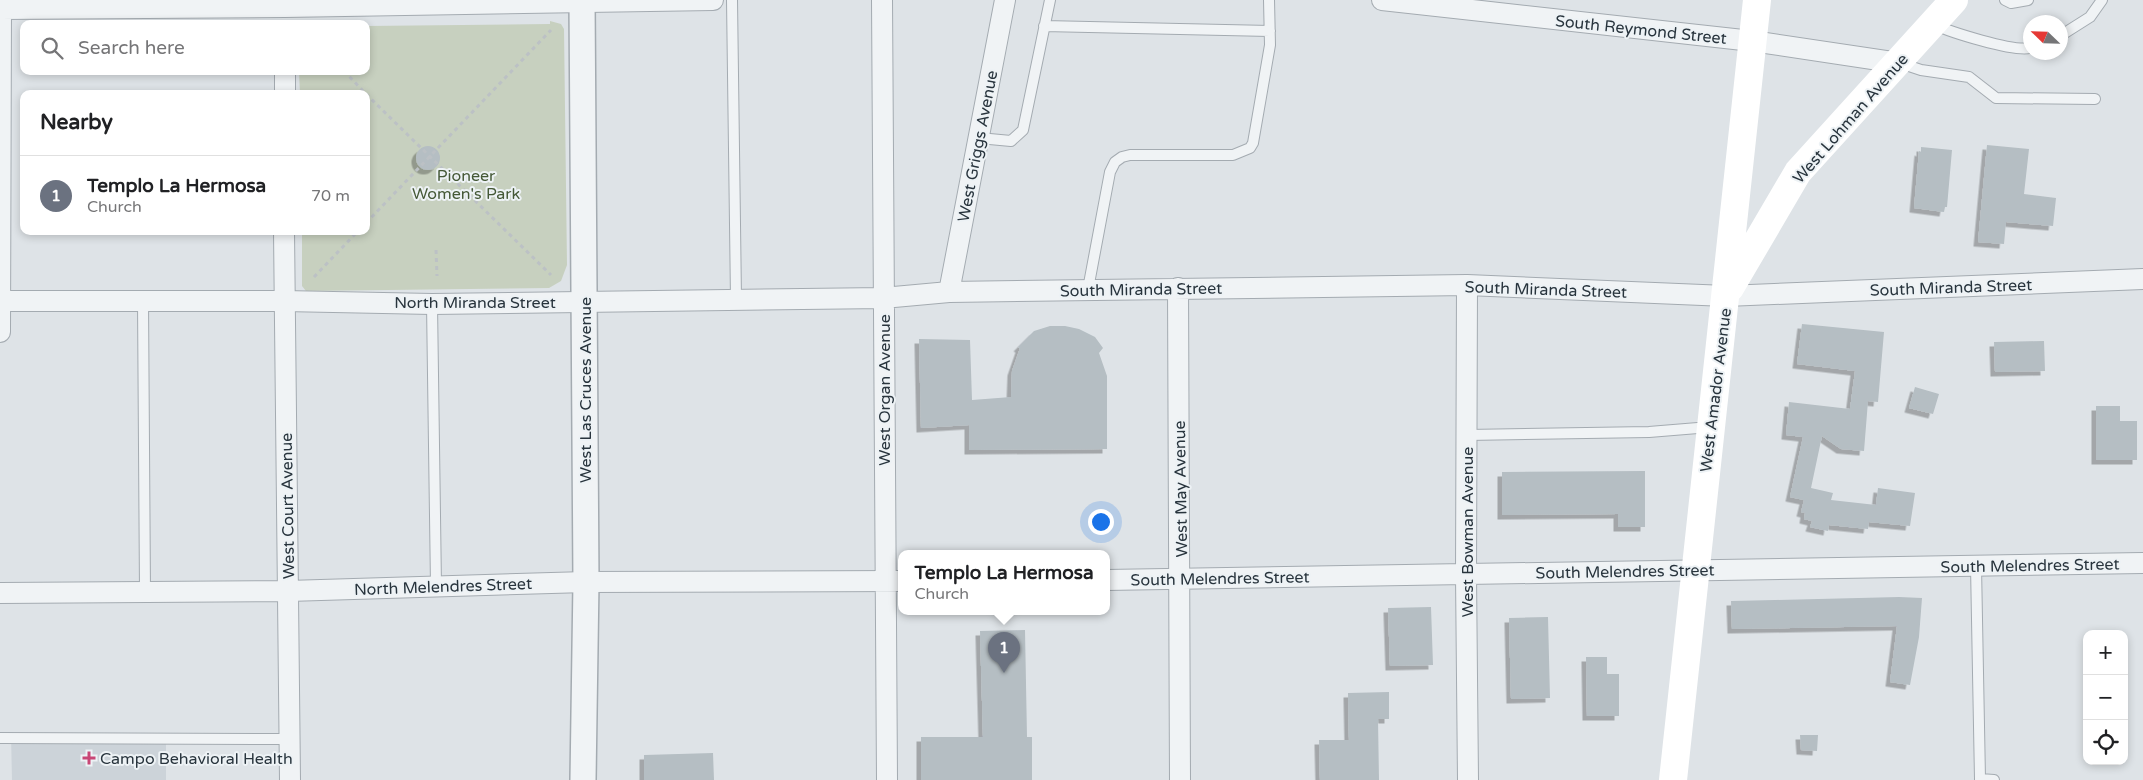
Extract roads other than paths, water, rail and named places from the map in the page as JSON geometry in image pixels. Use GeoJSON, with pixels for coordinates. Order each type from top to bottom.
{"type":"FeatureCollection","features":[{"type":"Feature","properties":{"kind":"main road","name":"West Amador Avenue"},"geometry":{"type":"LineString","coordinates":[[1673,780],[1757,0]]}},
{"type":"Feature","properties":{"kind":"main road","name":"West Lohman Avenue"},"geometry":{"type":"LineString","coordinates":[[1726,296],[1798,172],[1899,63],[1954,0]]}},
{"type":"Feature","properties":{"kind":"street"},"geometry":{"type":"LineString","coordinates":[[0,332],[1,8],[285,10],[582,1],[713,0]]}},
{"type":"Feature","properties":{"kind":"street","name":"West Organ Avenue"},"geometry":{"type":"LineString","coordinates":[[882,0],[883,298],[893,581],[887,780]]}},
{"type":"Feature","properties":{"kind":"street","name":"West Griggs Avenue"},"geometry":{"type":"LineString","coordinates":[[949,292],[1005,0]]}},
{"type":"Feature","properties":{"kind":"street","name":"South Reymond Street"},"geometry":{"type":"LineString","coordinates":[[1382,0],[1752,41],[1899,63]]}},
{"type":"Feature","properties":{"kind":"street","name":"West Las Cruces Avenue"},"geometry":{"type":"LineString","coordinates":[[582,1],[586,582],[583,780]]}},
{"type":"Feature","properties":{"kind":"street"},"geometry":{"type":"LineString","coordinates":[[285,75],[285,90]]}},
{"type":"Feature","properties":{"kind":"street","name":"West Court Avenue"},"geometry":{"type":"LineString","coordinates":[[284,235],[290,780]]}},
{"type":"Feature","properties":{"kind":"street","name":"South Miranda Street"},"geometry":{"type":"LineString","coordinates":[[949,292],[1467,285],[1726,296],[2143,279]]}},
{"type":"Feature","properties":{"kind":"street","name":"West Bowman Avenue"},"geometry":{"type":"LineString","coordinates":[[1467,285],[1466,575],[1468,780]]}},
{"type":"Feature","properties":{"kind":"street","name":"West May Avenue"},"geometry":{"type":"LineString","coordinates":[[1178,288],[1180,780]]}},
{"type":"Feature","properties":{"kind":"street","name":"North Miranda Street"},"geometry":{"type":"LineString","coordinates":[[0,301],[284,301],[432,304],[883,298],[949,292]]}},
{"type":"Feature","properties":{"kind":"street","name":"South Melendres Street"},"geometry":{"type":"LineString","coordinates":[[1110,580],[1466,575],[1695,569],[2143,564]]}},
{"type":"Feature","properties":{"kind":"street","name":"North Melendres Street"},"geometry":{"type":"LineString","coordinates":[[0,593],[288,591],[586,582],[893,581]]}},
{"type":"Feature","properties":{"kind":"lane"},"geometry":{"type":"LineString","coordinates":[[732,0],[736,300]]}},
{"type":"Feature","properties":{"kind":"lane"},"geometry":{"type":"LineString","coordinates":[[979,138],[1011,140],[1023,130],[1050,0]]}},
{"type":"Feature","properties":{"kind":"lane"},"geometry":{"type":"LineString","coordinates":[[1088,289],[1107,182],[1115,162],[1122,156],[1130,155],[1233,155],[1250,148],[1256,134],[1270,31],[1269,0]]}},
{"type":"Feature","properties":{"kind":"lane"},"geometry":{"type":"LineString","coordinates":[[2005,0],[2011,3],[2028,0]]}},
{"type":"Feature","properties":{"kind":"lane"},"geometry":{"type":"LineString","coordinates":[[2068,31],[2090,17],[2102,0]]}},
{"type":"Feature","properties":{"kind":"lane"},"geometry":{"type":"LineString","coordinates":[[1933,24],[1951,33],[2023,47]]}},
{"type":"Feature","properties":{"kind":"lane"},"geometry":{"type":"LineString","coordinates":[[1044,26],[1270,31]]}},
{"type":"Feature","properties":{"kind":"lane"},"geometry":{"type":"LineString","coordinates":[[1899,63],[1921,70],[1969,77],[1996,98],[2094,99]]}},
{"type":"Feature","properties":{"kind":"lane"},"geometry":{"type":"LineString","coordinates":[[143,301],[145,592]]}},
{"type":"Feature","properties":{"kind":"lane"},"geometry":{"type":"LineString","coordinates":[[432,304],[436,586]]}},
{"type":"Feature","properties":{"kind":"lane"},"geometry":{"type":"LineString","coordinates":[[1467,435],[1649,432],[1711,427]]}},
{"type":"Feature","properties":{"kind":"lane"},"geometry":{"type":"LineString","coordinates":[[1976,566],[1980,779],[1994,780]]}},
{"type":"Feature","properties":{"kind":"lane"},"geometry":{"type":"LineString","coordinates":[[0,738],[290,740]]}},
{"type":"Feature","properties":{"kind":"place","name":"Templo La Hermosa"},"geometry":{"type":"Point","coordinates":[1004,673]}},
{"type":"Feature","properties":{"kind":"place","name":"Campo Behavioral Health"},"geometry":{"type":"Point","coordinates":[89,758]}},
{"type":"Feature","properties":{"kind":"park label","name":"Pioneer Women's Park"},"geometry":{"type":"Point","coordinates":[466,184]}}]}
